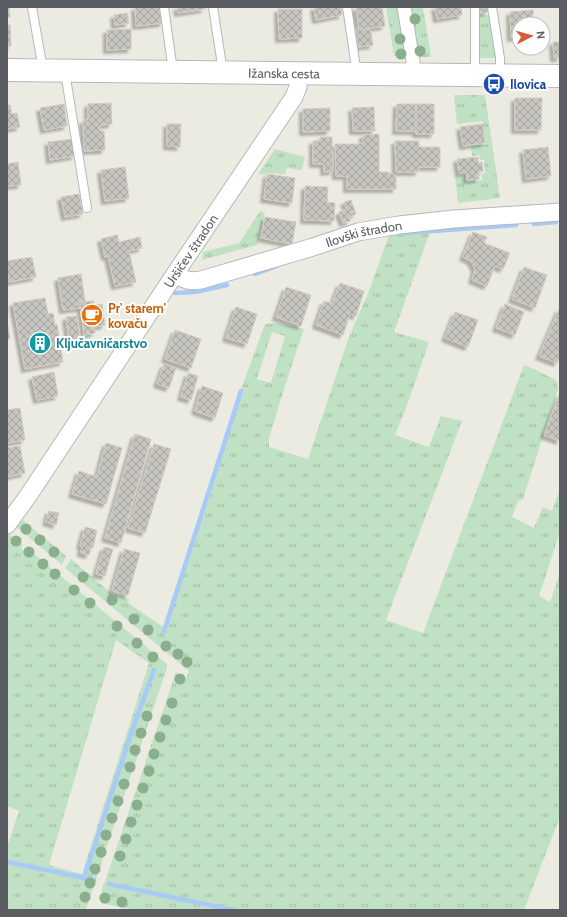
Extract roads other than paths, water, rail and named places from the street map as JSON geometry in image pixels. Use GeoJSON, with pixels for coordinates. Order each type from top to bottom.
{"type":"FeatureCollection","features":[{"type":"Feature","properties":{"kind":"main road","name":"Ižanska cesta"},"geometry":{"type":"LineString","coordinates":[[7,70],[560,76]]}},
{"type":"Feature","properties":{"kind":"street"},"geometry":{"type":"LineString","coordinates":[[404,7],[413,61],[413,74]]}},
{"type":"Feature","properties":{"kind":"street","name":"Uršičev štradon"},"geometry":{"type":"LineString","coordinates":[[7,525],[28,496],[294,97],[298,87],[299,73]]}},
{"type":"Feature","properties":{"kind":"street","name":"Ilovški štradon"},"geometry":{"type":"LineString","coordinates":[[175,274],[191,281],[201,280],[358,232],[399,225],[560,212]]}},
{"type":"Feature","properties":{"kind":"lane"},"geometry":{"type":"LineString","coordinates":[[32,7],[43,71]]}},
{"type":"Feature","properties":{"kind":"lane"},"geometry":{"type":"LineString","coordinates":[[164,7],[173,72]]}},
{"type":"Feature","properties":{"kind":"lane"},"geometry":{"type":"LineString","coordinates":[[213,7],[223,72]]}},
{"type":"Feature","properties":{"kind":"lane"},"geometry":{"type":"LineString","coordinates":[[347,7],[356,74]]}},
{"type":"Feature","properties":{"kind":"lane"},"geometry":{"type":"LineString","coordinates":[[475,7],[475,75]]}},
{"type":"Feature","properties":{"kind":"lane"},"geometry":{"type":"LineString","coordinates":[[492,7],[500,58],[500,75]]}},
{"type":"Feature","properties":{"kind":"lane"},"geometry":{"type":"LineString","coordinates":[[65,71],[87,208]]}},
{"type":"Feature","properties":{"kind":"waterway"},"geometry":{"type":"LineString","coordinates":[[534,224],[556,222]]}},
{"type":"Feature","properties":{"kind":"waterway"},"geometry":{"type":"LineString","coordinates":[[405,233],[516,225]]}},
{"type":"Feature","properties":{"kind":"waterway"},"geometry":{"type":"LineString","coordinates":[[255,274],[277,266]]}},
{"type":"Feature","properties":{"kind":"waterway"},"geometry":{"type":"LineString","coordinates":[[175,293],[195,292],[227,285]]}},
{"type":"Feature","properties":{"kind":"waterway"},"geometry":{"type":"LineString","coordinates":[[164,631],[241,391]]}},
{"type":"Feature","properties":{"kind":"waterway"},"geometry":{"type":"LineString","coordinates":[[84,878],[131,734],[154,670]]}},
{"type":"Feature","properties":{"kind":"waterway"},"geometry":{"type":"LineString","coordinates":[[8,862],[94,880]]}},
{"type":"Feature","properties":{"kind":"waterway"},"geometry":{"type":"LineString","coordinates":[[109,884],[233,910]]}},
{"type":"Feature","properties":{"kind":"place","name":"Ilovica"},"geometry":{"type":"Point","coordinates":[494,84]}},
{"type":"Feature","properties":{"kind":"place","name":"Pr' starem' kovaču"},"geometry":{"type":"Point","coordinates":[92,315]}},
{"type":"Feature","properties":{"kind":"place","name":"Ključavničarstvo"},"geometry":{"type":"Point","coordinates":[40,343]}}]}
